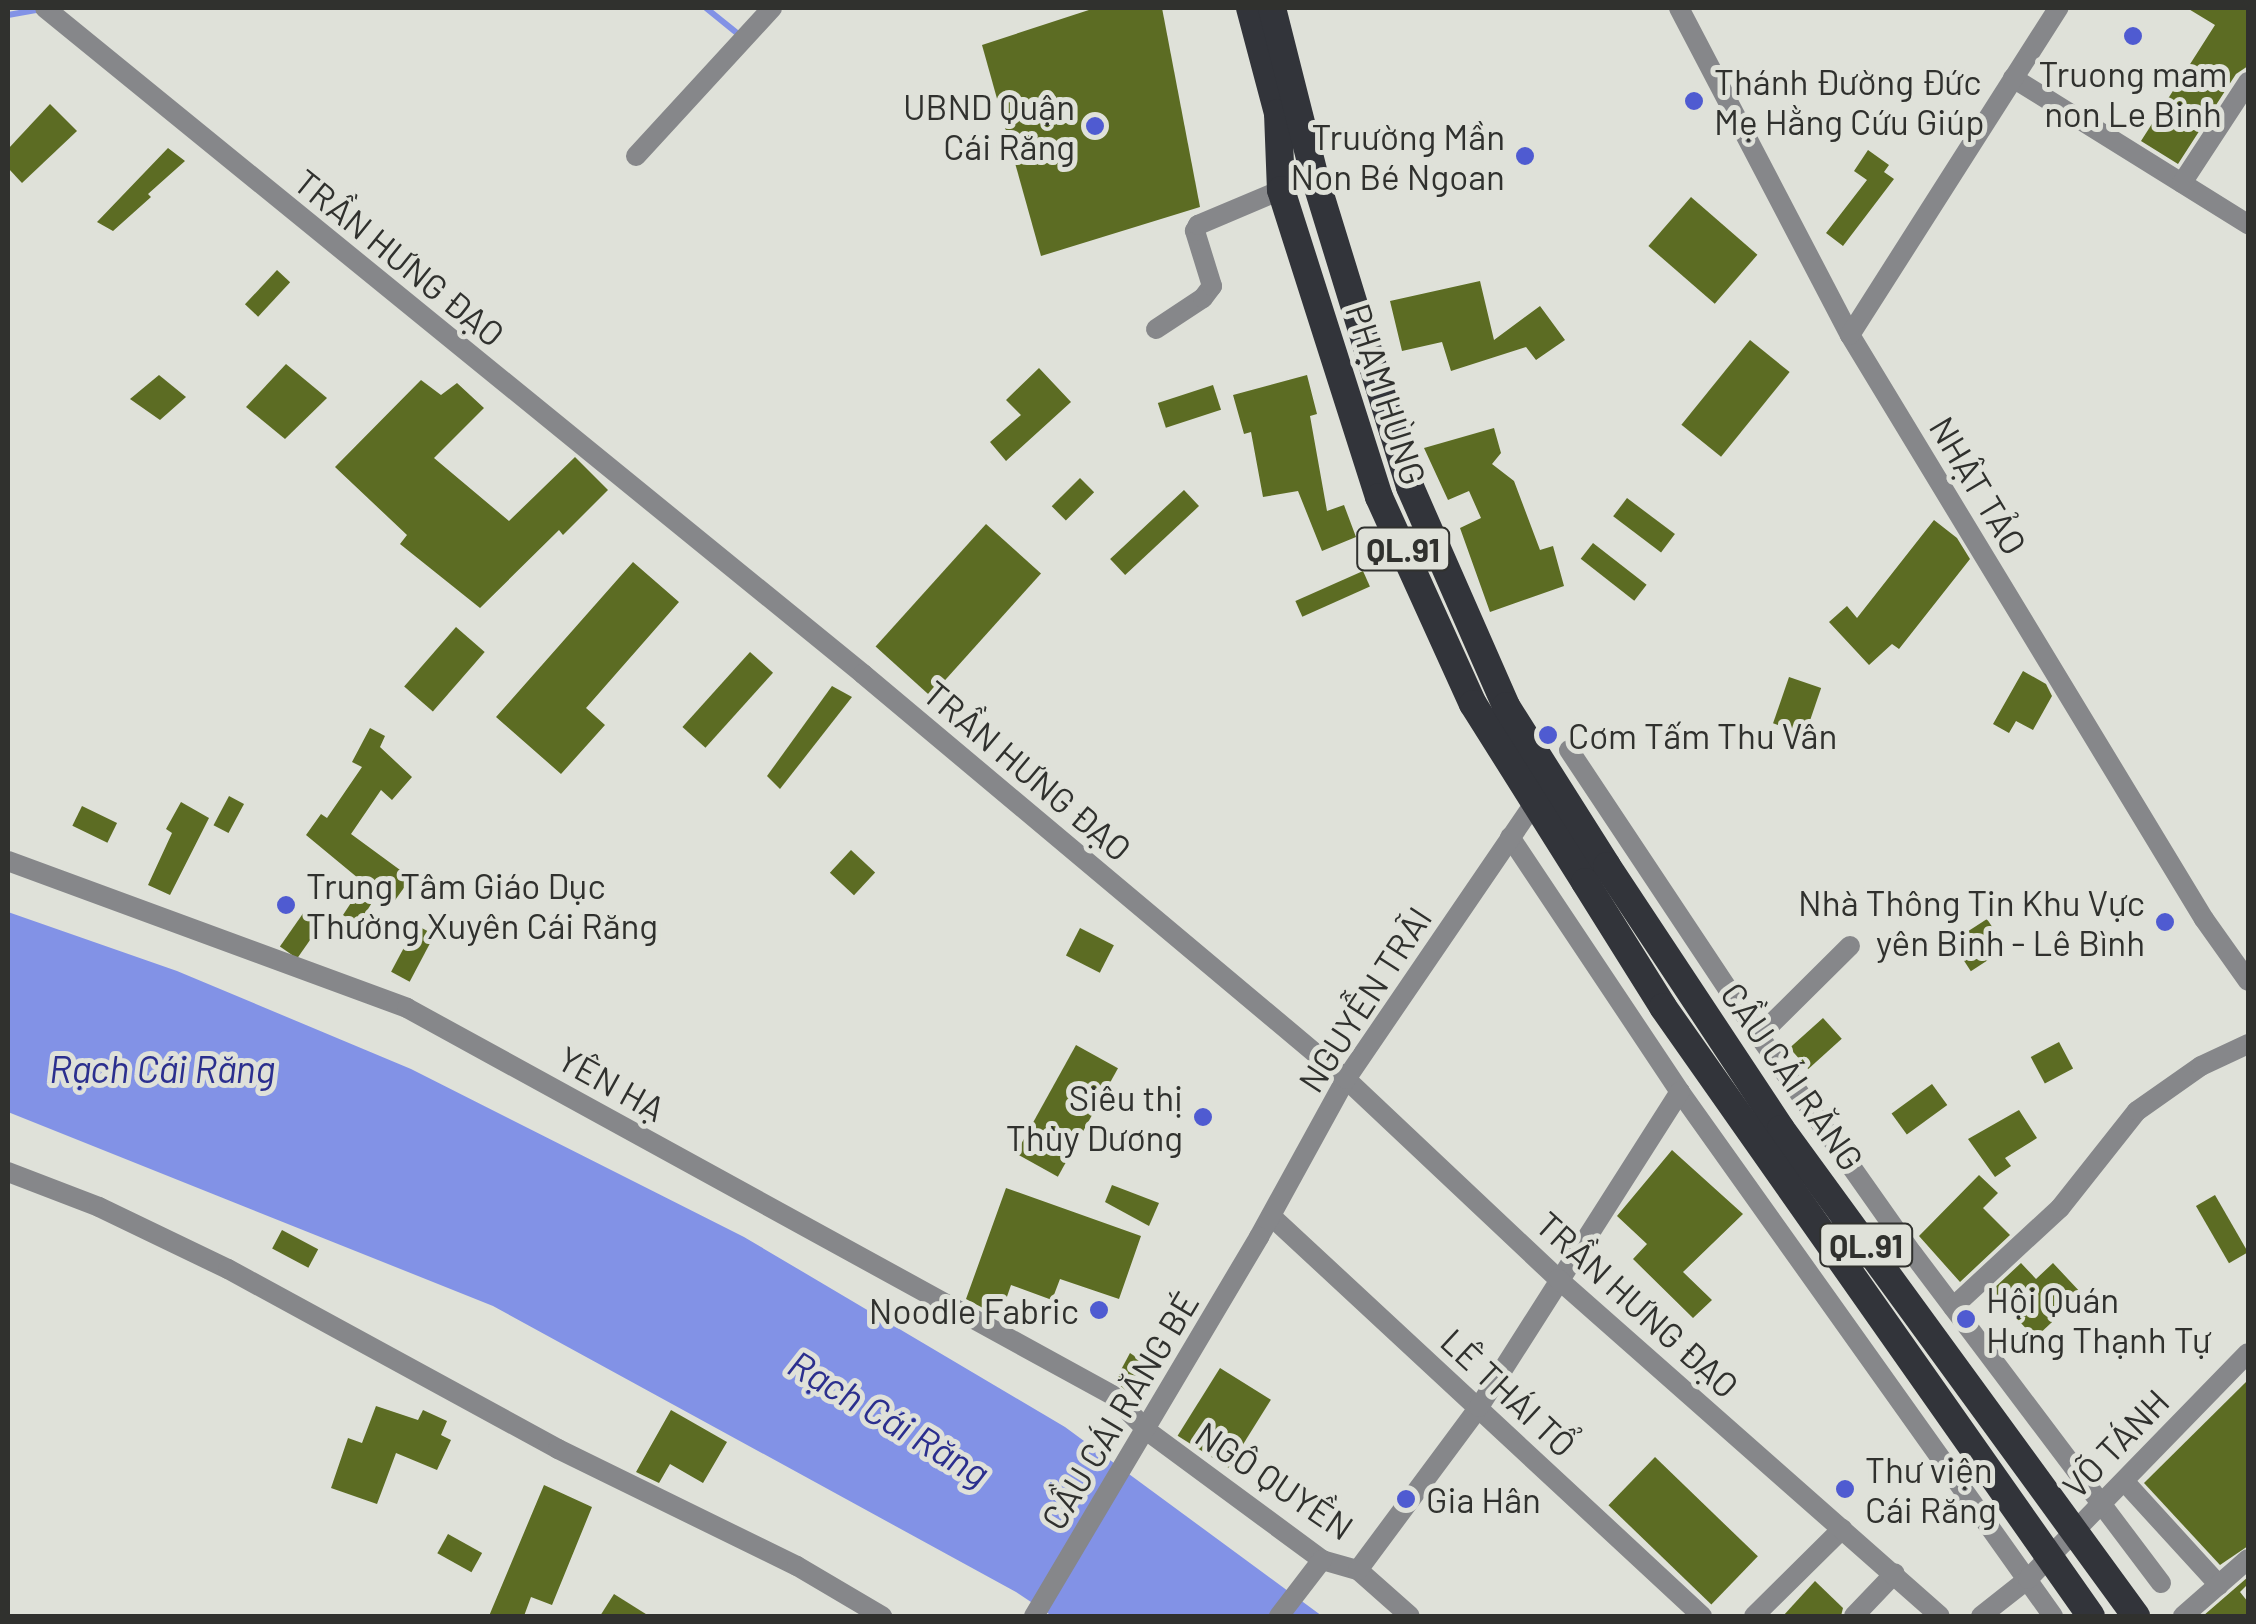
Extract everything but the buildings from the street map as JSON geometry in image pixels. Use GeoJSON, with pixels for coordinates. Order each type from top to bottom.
{"type":"FeatureCollection","features":[{"type":"Feature","properties":{"kind":"highway","name":"PHẠM HÙNG"},"geometry":{"type":"LineString","coordinates":[[1250,8],[1278,113],[1282,190],[1379,497],[1473,704],[1535,802],[1596,874]]}},
{"type":"Feature","properties":{"kind":"highway","name":"PHẠM HÙNG"},"geometry":{"type":"LineString","coordinates":[[1272,8],[1315,178],[1410,487],[1506,706],[1596,874]]}},
{"type":"Feature","properties":{"kind":"highway"},"geometry":{"type":"LineString","coordinates":[[1282,190],[1315,178]]}},
{"type":"Feature","properties":{"kind":"highway","name":"CẦU CÁI RĂNG"},"geometry":{"type":"LineString","coordinates":[[1596,874],[1663,1006],[2092,1616]]}},
{"type":"Feature","properties":{"kind":"highway","name":"CẦU CÁI RĂNG"},"geometry":{"type":"LineString","coordinates":[[1596,874],[2136,1616]]}},
{"type":"Feature","properties":{"kind":"street"},"geometry":{"type":"LineString","coordinates":[[636,156],[772,8]]}},
{"type":"Feature","properties":{"kind":"street","name":"NHẬT TẢO"},"geometry":{"type":"LineString","coordinates":[[1679,8],[1850,336],[2204,919],[2248,981]]}},
{"type":"Feature","properties":{"kind":"street"},"geometry":{"type":"LineString","coordinates":[[1850,336],[2058,8]]}},
{"type":"Feature","properties":{"kind":"street","name":"TRẦN HƯNG ĐẠO"},"geometry":{"type":"LineString","coordinates":[[49,12],[864,674],[1346,1080],[1558,1279],[1896,1573],[1940,1616]]}},
{"type":"Feature","properties":{"kind":"street"},"geometry":{"type":"LineString","coordinates":[[2013,78],[2248,224]]}},
{"type":"Feature","properties":{"kind":"street"},"geometry":{"type":"LineString","coordinates":[[2182,183],[2248,82]]}},
{"type":"Feature","properties":{"kind":"street"},"geometry":{"type":"LineString","coordinates":[[1156,329],[1212,286],[1195,231],[1198,224],[1282,190]]}},
{"type":"Feature","properties":{"kind":"street"},"geometry":{"type":"LineString","coordinates":[[1569,750],[1759,1036],[1953,1307],[2161,1582]]}},
{"type":"Feature","properties":{"kind":"street","name":"NGUYỄN TRÃI"},"geometry":{"type":"LineString","coordinates":[[1259,1237],[1346,1080],[1535,802]]}},
{"type":"Feature","properties":{"kind":"street"},"geometry":{"type":"LineString","coordinates":[[1510,837],[1680,1092],[2053,1616]]}},
{"type":"Feature","properties":{"kind":"street","name":"YÊN HẠ"},"geometry":{"type":"LineString","coordinates":[[8,861],[407,1008],[1112,1395],[1150,1433]]}},
{"type":"Feature","properties":{"kind":"street"},"geometry":{"type":"LineString","coordinates":[[1759,1036],[1850,946]]}},
{"type":"Feature","properties":{"kind":"street"},"geometry":{"type":"LineString","coordinates":[[1953,1307],[2060,1208],[2137,1111],[2201,1066],[2248,1044]]}},
{"type":"Feature","properties":{"kind":"street"},"geometry":{"type":"LineString","coordinates":[[1358,1570],[1478,1407],[1680,1092]]}},
{"type":"Feature","properties":{"kind":"street"},"geometry":{"type":"LineString","coordinates":[[8,1172],[98,1207],[228,1269],[558,1449],[797,1566],[882,1616]]}},
{"type":"Feature","properties":{"kind":"street","name":"LÊ THÁI TỔ"},"geometry":{"type":"LineString","coordinates":[[1271,1216],[1702,1616]]}},
{"type":"Feature","properties":{"kind":"street","name":"CẦU CÁI RĂNG BÉ"},"geometry":{"type":"LineString","coordinates":[[1034,1616],[1259,1237]]}},
{"type":"Feature","properties":{"kind":"street","name":"VÕ TÁNH"},"geometry":{"type":"LineString","coordinates":[[1981,1616],[2028,1580],[2248,1353]]}},
{"type":"Feature","properties":{"kind":"street","name":"NGÔ QUYỀN"},"geometry":{"type":"LineString","coordinates":[[1150,1433],[1322,1560],[1358,1570],[1410,1616]]}},
{"type":"Feature","properties":{"kind":"street"},"geometry":{"type":"LineString","coordinates":[[2124,1481],[2220,1584]]}},
{"type":"Feature","properties":{"kind":"street"},"geometry":{"type":"LineString","coordinates":[[1754,1616],[1842,1529]]}},
{"type":"Feature","properties":{"kind":"street"},"geometry":{"type":"LineString","coordinates":[[2184,1616],[2248,1559]]}},
{"type":"Feature","properties":{"kind":"street"},"geometry":{"type":"LineString","coordinates":[[1278,1616],[1322,1560]]}},
{"type":"Feature","properties":{"kind":"street"},"geometry":{"type":"LineString","coordinates":[[1854,1616],[1896,1573]]}},
{"type":"Feature","properties":{"kind":"water","name":"Rạch Cái Răng"},"geometry":{"type":"Polygon","coordinates":[[[8,912],[177,971],[411,1069],[744,1237],[1065,1427],[1322,1616],[1052,1616],[1016,1592],[493,1306],[8,1112],[8,912]]]}},
{"type":"Feature","properties":{"kind":"waterway"},"geometry":{"type":"LineString","coordinates":[[706,8],[736,32]]}},
{"type":"Feature","properties":{"kind":"waterway"},"geometry":{"type":"LineString","coordinates":[[8,15],[41,9]]}},
{"type":"Feature","properties":{"kind":"place","name":"Truong mam non Le Binh"},"geometry":{"type":"Point","coordinates":[2133,36]}},
{"type":"Feature","properties":{"kind":"place","name":"Thánh Đường Đức Mẹ Hằng Cứu Giúp"},"geometry":{"type":"Point","coordinates":[1694,101]}},
{"type":"Feature","properties":{"kind":"place","name":"UBND Quận Cái Răng"},"geometry":{"type":"Point","coordinates":[1095,126]}},
{"type":"Feature","properties":{"kind":"place","name":"Truường Mần Non Bé Ngoan"},"geometry":{"type":"Point","coordinates":[1525,156]}},
{"type":"Feature","properties":{"kind":"place","name":"Cơm Tấm Thu Vân"},"geometry":{"type":"Point","coordinates":[1548,735]}},
{"type":"Feature","properties":{"kind":"place","name":"Trung Tâm Giáo Dục Thường Xuyên Cái Răng"},"geometry":{"type":"Point","coordinates":[286,905]}},
{"type":"Feature","properties":{"kind":"place","name":"Nhà Thông Tin Khu Vực yên Binh - Lê Bình"},"geometry":{"type":"Point","coordinates":[2165,922]}},
{"type":"Feature","properties":{"kind":"place","name":"Siêu thị Thùy Dương"},"geometry":{"type":"Point","coordinates":[1203,1117]}},
{"type":"Feature","properties":{"kind":"place","name":"Noodle Fabric"},"geometry":{"type":"Point","coordinates":[1099,1310]}},
{"type":"Feature","properties":{"kind":"place","name":"Hội Quán Hưng Thạnh Tự"},"geometry":{"type":"Point","coordinates":[1966,1319]}},
{"type":"Feature","properties":{"kind":"place","name":"Thư viện Cái Răng"},"geometry":{"type":"Point","coordinates":[1845,1489]}},
{"type":"Feature","properties":{"kind":"place","name":"Gia Hân"},"geometry":{"type":"Point","coordinates":[1406,1499]}}]}
